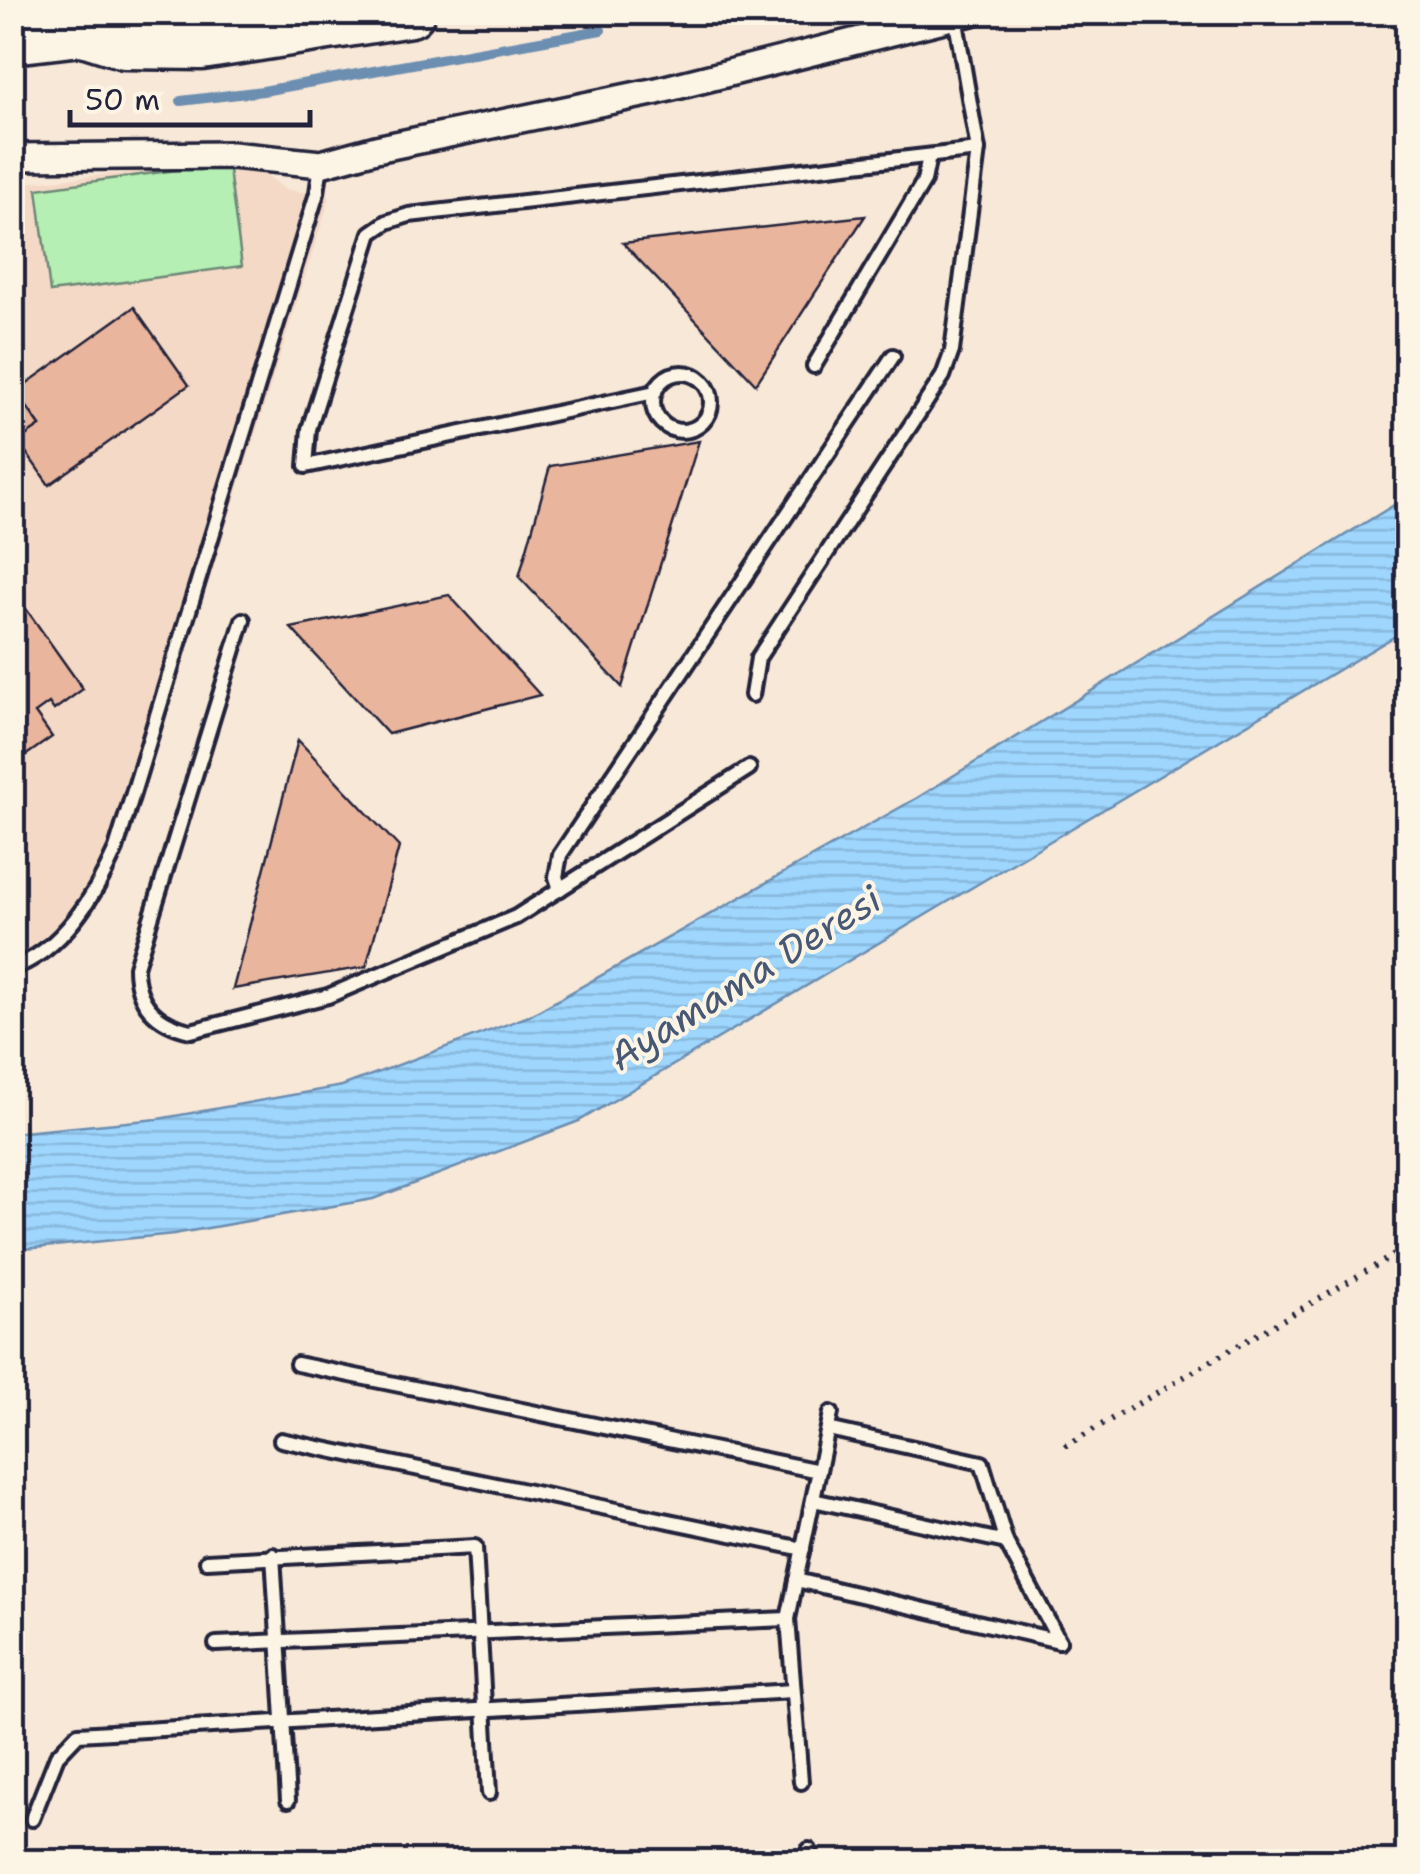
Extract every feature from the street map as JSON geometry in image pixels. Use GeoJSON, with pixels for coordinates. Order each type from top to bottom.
{"type":"FeatureCollection","features":[{"type":"Feature","properties":{"kind":"highway"},"geometry":{"type":"LineString","coordinates":[[12,39],[87,32],[207,12]]}},
{"type":"Feature","properties":{"kind":"highway"},"geometry":{"type":"LineString","coordinates":[[87,32],[125,44],[200,46],[410,12]]}},
{"type":"Feature","properties":{"kind":"street"},"geometry":{"type":"LineString","coordinates":[[12,156],[232,155],[320,164],[657,91],[963,14]]}},
{"type":"Feature","properties":{"kind":"lane"},"geometry":{"type":"LineString","coordinates":[[752,694],[758,658],[943,376],[956,334],[978,150],[963,14]]}},
{"type":"Feature","properties":{"kind":"lane"},"geometry":{"type":"LineString","coordinates":[[654,392],[654,411],[665,426],[674,430],[701,424],[711,408],[708,388],[686,372],[666,376],[654,392],[306,466],[310,429],[371,233],[387,222],[409,215],[978,150]]}},
{"type":"Feature","properties":{"kind":"lane"},"geometry":{"type":"LineString","coordinates":[[814,366],[924,181],[929,156]]}},
{"type":"Feature","properties":{"kind":"lane"},"geometry":{"type":"LineString","coordinates":[[12,968],[24,964],[67,930],[99,887],[116,850],[317,193],[320,164]]}},
{"type":"Feature","properties":{"kind":"lane"},"geometry":{"type":"LineString","coordinates":[[560,889],[556,878],[560,855],[893,356]]}},
{"type":"Feature","properties":{"kind":"lane"},"geometry":{"type":"LineString","coordinates":[[243,620],[136,968],[140,995],[154,1015],[191,1031],[328,996],[516,917],[750,768]]}},
{"type":"Feature","properties":{"kind":"lane"},"geometry":{"type":"LineString","coordinates":[[296,1364],[819,1470]]}},
{"type":"Feature","properties":{"kind":"lane"},"geometry":{"type":"LineString","coordinates":[[801,1782],[788,1619],[831,1413]]}},
{"type":"Feature","properties":{"kind":"lane"},"geometry":{"type":"LineString","coordinates":[[796,1580],[1059,1641],[1006,1542],[982,1463],[828,1429]]}},
{"type":"Feature","properties":{"kind":"lane"},"geometry":{"type":"LineString","coordinates":[[281,1440],[803,1549]]}},
{"type":"Feature","properties":{"kind":"lane"},"geometry":{"type":"LineString","coordinates":[[813,1500],[1006,1542]]}},
{"type":"Feature","properties":{"kind":"lane"},"geometry":{"type":"LineString","coordinates":[[207,1561],[475,1546],[489,1793]]}},
{"type":"Feature","properties":{"kind":"lane"},"geometry":{"type":"LineString","coordinates":[[273,1555],[288,1800]]}},
{"type":"Feature","properties":{"kind":"lane"},"geometry":{"type":"LineString","coordinates":[[216,1644],[788,1619]]}},
{"type":"Feature","properties":{"kind":"lane"},"geometry":{"type":"LineString","coordinates":[[32,1819],[57,1756],[78,1734],[794,1691]]}},
{"type":"Feature","properties":{"kind":"lane"},"geometry":{"type":"LineString","coordinates":[[460,1862],[475,1861]]}},
{"type":"Feature","properties":{"kind":"path"},"geometry":{"type":"LineString","coordinates":[[1065,1446],[1408,1247]]}},
{"type":"Feature","properties":{"kind":"shaded area"},"geometry":{"type":"Polygon","coordinates":[[[223,163],[267,175],[284,189],[330,197],[122,857],[92,914],[49,957],[13,980],[12,184],[223,163]]]}},
{"type":"Feature","properties":{"kind":"green space"},"geometry":{"type":"Polygon","coordinates":[[[228,163],[242,266],[50,292],[37,189],[228,163]]]}},
{"type":"Feature","properties":{"kind":"water","name":"Ayamama Deresi"},"geometry":{"type":"Polygon","coordinates":[[[1407,497],[1407,629],[579,1121],[373,1199],[174,1234],[13,1250],[13,1133],[158,1119],[342,1086],[529,1016],[917,798],[1407,497]]]}},
{"type":"Feature","properties":{"kind":"building"},"geometry":{"type":"Polygon","coordinates":[[[865,216],[756,384],[623,243],[865,216]]]}},
{"type":"Feature","properties":{"kind":"building"},"geometry":{"type":"Polygon","coordinates":[[[134,307],[189,385],[49,485],[18,441],[40,426],[16,391],[134,307]]]}},
{"type":"Feature","properties":{"kind":"building"},"geometry":{"type":"Polygon","coordinates":[[[12,386],[40,426],[12,445],[12,386]]]}},
{"type":"Feature","properties":{"kind":"building"},"geometry":{"type":"Polygon","coordinates":[[[699,441],[622,687],[519,577],[550,466],[699,441]]]}},
{"type":"Feature","properties":{"kind":"building"},"geometry":{"type":"Polygon","coordinates":[[[12,589],[83,689],[54,710],[49,703],[35,713],[52,737],[22,758],[12,745],[12,589]]]}},
{"type":"Feature","properties":{"kind":"building"},"geometry":{"type":"Polygon","coordinates":[[[449,595],[540,695],[388,734],[291,628],[449,595]]]}},
{"type":"Feature","properties":{"kind":"building"},"geometry":{"type":"Polygon","coordinates":[[[298,740],[399,847],[366,967],[233,989],[298,740]]]}},
{"type":"Feature","properties":{"kind":"waterway"},"geometry":{"type":"LineString","coordinates":[[181,101],[263,91],[601,30]]}}]}
